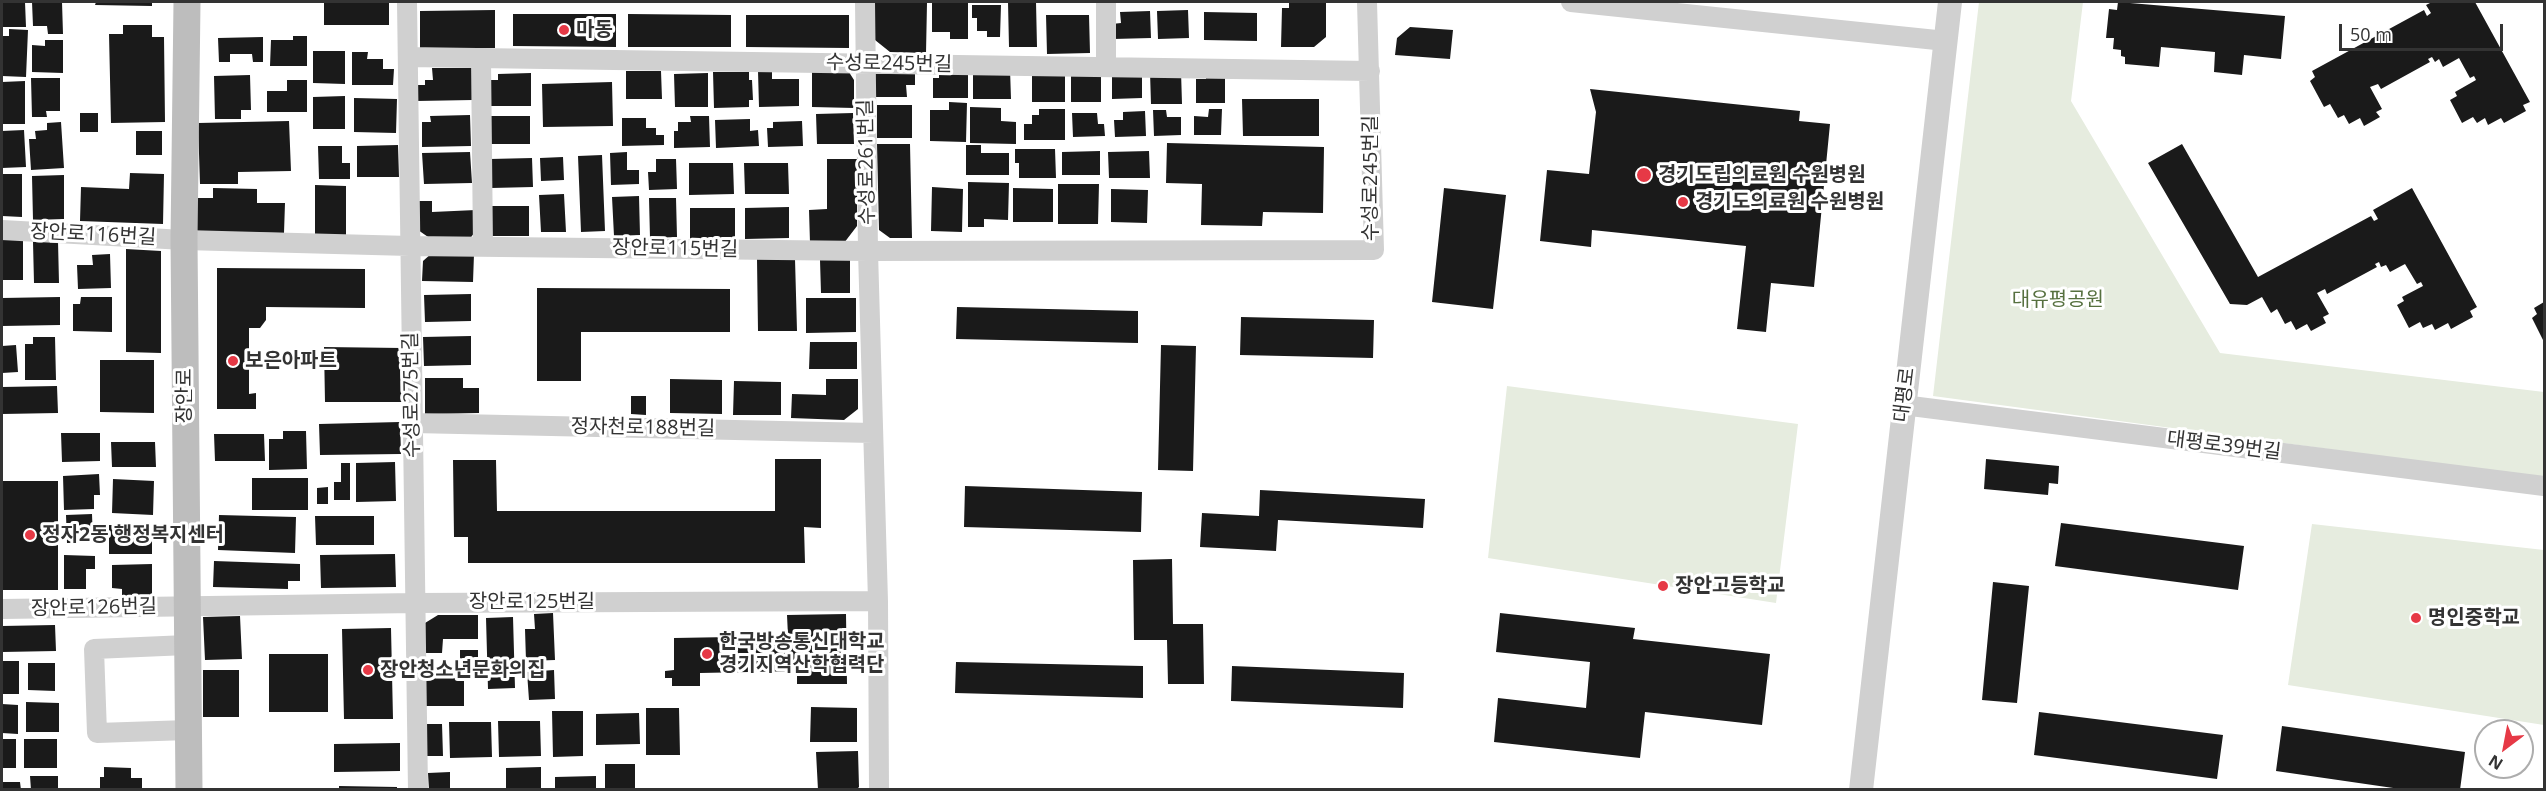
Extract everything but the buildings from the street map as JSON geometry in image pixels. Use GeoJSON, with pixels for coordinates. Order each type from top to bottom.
{"type":"FeatureCollection","features":[{"type":"Feature","properties":{"kind":"main road","name":"장안로"},"geometry":{"type":"LineString","coordinates":[[187,2],[184,240],[189,789]]}},
{"type":"Feature","properties":{"kind":"street","name":"수성로275번길"},"geometry":{"type":"LineString","coordinates":[[407,2],[418,789]]}},
{"type":"Feature","properties":{"kind":"street","name":"수성로261번길"},"geometry":{"type":"LineString","coordinates":[[865,2],[868,251]]}},
{"type":"Feature","properties":{"kind":"street"},"geometry":{"type":"LineString","coordinates":[[1106,2],[1107,67]]}},
{"type":"Feature","properties":{"kind":"street","name":"수성로245번길"},"geometry":{"type":"LineString","coordinates":[[868,251],[1374,250],[1367,2]]}},
{"type":"Feature","properties":{"kind":"street"},"geometry":{"type":"LineString","coordinates":[[1571,2],[1946,41]]}},
{"type":"Feature","properties":{"kind":"street","name":"대평로"},"geometry":{"type":"LineString","coordinates":[[1861,789],[1950,2]]}},
{"type":"Feature","properties":{"kind":"street","name":"수성로245번길"},"geometry":{"type":"LineString","coordinates":[[408,57],[1370,71]]}},
{"type":"Feature","properties":{"kind":"street"},"geometry":{"type":"LineString","coordinates":[[482,58],[483,247]]}},
{"type":"Feature","properties":{"kind":"street","name":"장안로116번길"},"geometry":{"type":"LineString","coordinates":[[2,230],[184,240]]}},
{"type":"Feature","properties":{"kind":"street","name":"장안로115번길"},"geometry":{"type":"LineString","coordinates":[[184,240],[410,246],[868,251]]}},
{"type":"Feature","properties":{"kind":"street"},"geometry":{"type":"LineString","coordinates":[[868,251],[878,601],[879,789]]}},
{"type":"Feature","properties":{"kind":"street","name":"대평로39번길"},"geometry":{"type":"LineString","coordinates":[[1904,405],[2544,486]]}},
{"type":"Feature","properties":{"kind":"street","name":"정자천로188번길"},"geometry":{"type":"LineString","coordinates":[[413,423],[873,433]]}},
{"type":"Feature","properties":{"kind":"street","name":"장안로125번길"},"geometry":{"type":"LineString","coordinates":[[186,608],[415,603],[878,601]]}},
{"type":"Feature","properties":{"kind":"street","name":"장안로126번길"},"geometry":{"type":"LineString","coordinates":[[2,609],[186,608]]}},
{"type":"Feature","properties":{"kind":"street"},"geometry":{"type":"LineString","coordinates":[[187,645],[94,649],[97,733],[188,730]]}},
{"type":"Feature","properties":{"kind":"green space","name":"대유평공원"},"geometry":{"type":"Polygon","coordinates":[[[1979,2],[2083,2],[2071,101],[2220,353],[2544,392],[2544,478],[1933,396],[1979,2]]]}},
{"type":"Feature","properties":{"kind":"green space"},"geometry":{"type":"Polygon","coordinates":[[[1507,386],[1798,424],[1776,603],[1488,558],[1507,386]]]}},
{"type":"Feature","properties":{"kind":"green space"},"geometry":{"type":"Polygon","coordinates":[[[2312,524],[2544,550],[2544,725],[2534,723],[2534,719],[2506,719],[2288,685],[2312,524]]]}},
{"type":"Feature","properties":{"kind":"place","name":"마동"},"geometry":{"type":"Point","coordinates":[564,30]}},
{"type":"Feature","properties":{"kind":"place","name":"경기도립의료원 수원병원"},"geometry":{"type":"Point","coordinates":[1644,175]}},
{"type":"Feature","properties":{"kind":"place","name":"경기도의료원 수원병원"},"geometry":{"type":"Point","coordinates":[1683,202]}},
{"type":"Feature","properties":{"kind":"place","name":"보은아파트"},"geometry":{"type":"Point","coordinates":[233,361]}},
{"type":"Feature","properties":{"kind":"place","name":"정자2동 행정복지센터"},"geometry":{"type":"Point","coordinates":[30,535]}},
{"type":"Feature","properties":{"kind":"place","name":"장안고등학교"},"geometry":{"type":"Point","coordinates":[1663,586]}},
{"type":"Feature","properties":{"kind":"place","name":"명인중학교"},"geometry":{"type":"Point","coordinates":[2416,618]}},
{"type":"Feature","properties":{"kind":"place","name":"한국방송통신대학교 경기지역산학협력단"},"geometry":{"type":"Point","coordinates":[707,654]}},
{"type":"Feature","properties":{"kind":"place","name":"장안청소년문화의집"},"geometry":{"type":"Point","coordinates":[368,670]}}]}
